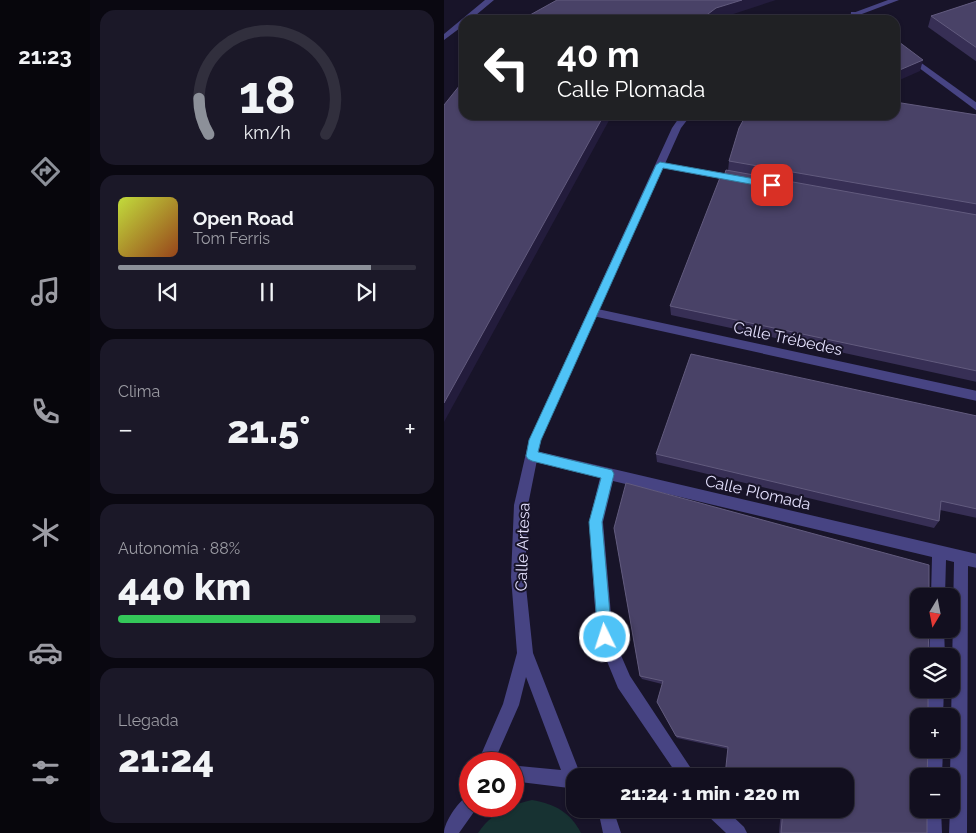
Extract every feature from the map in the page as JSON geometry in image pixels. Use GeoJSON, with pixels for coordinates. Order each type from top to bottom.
{"type":"FeatureCollection","features":[{"type":"Feature","properties":{"kind":"street"},"geometry":{"type":"LineString","coordinates":[[472,15],[490,0]]}},
{"type":"Feature","properties":{"kind":"street"},"geometry":{"type":"LineString","coordinates":[[854,14],[895,0]]}},
{"type":"Feature","properties":{"kind":"street"},"geometry":{"type":"LineString","coordinates":[[444,38],[459,26]]}},
{"type":"Feature","properties":{"kind":"street"},"geometry":{"type":"LineString","coordinates":[[900,50],[976,108]]}},
{"type":"Feature","properties":{"kind":"street","name":"Calle Artesa"},"geometry":{"type":"LineString","coordinates":[[569,768],[525,653],[518,577],[521,505],[535,440],[677,128],[683,120]]}},
{"type":"Feature","properties":{"kind":"street"},"geometry":{"type":"LineString","coordinates":[[660,165],[746,180]]}},
{"type":"Feature","properties":{"kind":"street","name":"Calle Trébedes"},"geometry":{"type":"LineString","coordinates":[[593,312],[976,396]]}},
{"type":"Feature","properties":{"kind":"street","name":"Calle Plomada"},"geometry":{"type":"LineString","coordinates":[[532,456],[969,559]]}},
{"type":"Feature","properties":{"kind":"street"},"geometry":{"type":"LineString","coordinates":[[608,474],[596,522],[605,637],[624,682],[683,768]]}},
{"type":"Feature","properties":{"kind":"street"},"geometry":{"type":"LineString","coordinates":[[938,588],[939,553]]}},
{"type":"Feature","properties":{"kind":"street"},"geometry":{"type":"LineString","coordinates":[[958,833],[969,559]]}},
{"type":"Feature","properties":{"kind":"street","name":"Calle Artesa"},"geometry":{"type":"LineString","coordinates":[[490,752],[511,705],[525,653]]}},
{"type":"Feature","properties":{"kind":"street"},"geometry":{"type":"LineString","coordinates":[[524,775],[566,780]]}},
{"type":"Feature","properties":{"kind":"street"},"geometry":{"type":"LineString","coordinates":[[449,833],[459,817]]}},
{"type":"Feature","properties":{"kind":"street"},"geometry":{"type":"LineString","coordinates":[[607,818],[612,833]]}},
{"type":"Feature","properties":{"kind":"street"},"geometry":{"type":"LineString","coordinates":[[723,818],[738,833]]}},
{"type":"Feature","properties":{"kind":"street"},"geometry":{"type":"LineString","coordinates":[[933,818],[933,833]]}},
{"type":"Feature","properties":{"kind":"green space"},"geometry":{"type":"Polygon","coordinates":[[[532,800],[561,810],[566,813],[566,818],[570,818],[581,833],[478,833],[493,817],[524,817],[524,802],[532,800]]]}},
{"type":"Feature","properties":{"kind":"building"},"geometry":{"type":"Polygon","coordinates":[[[557,0],[742,0],[716,8],[707,15],[530,15],[557,0]]]}},
{"type":"Feature","properties":{"kind":"building"},"geometry":{"type":"Polygon","coordinates":[[[977,1],[977,48],[931,16],[977,1]]]}},
{"type":"Feature","properties":{"kind":"building"},"geometry":{"type":"Polygon","coordinates":[[[900,43],[923,60],[900,70],[900,43]]]}},
{"type":"Feature","properties":{"kind":"building"},"geometry":{"type":"Polygon","coordinates":[[[459,86],[459,120],[601,120],[444,403],[444,105],[459,86]]]}},
{"type":"Feature","properties":{"kind":"building"},"geometry":{"type":"Polygon","coordinates":[[[900,103],[977,115],[977,204],[729,161],[743,120],[900,120],[900,103]]]}},
{"type":"Feature","properties":{"kind":"building"},"geometry":{"type":"Polygon","coordinates":[[[726,170],[977,215],[977,371],[670,306],[721,175],[724,176],[726,170]]]}},
{"type":"Feature","properties":{"kind":"building"},"geometry":{"type":"Polygon","coordinates":[[[691,354],[977,416],[977,509],[941,501],[939,521],[656,454],[691,354]]]}},
{"type":"Feature","properties":{"kind":"building"},"geometry":{"type":"Polygon","coordinates":[[[626,483],[929,565],[929,588],[910,588],[910,638],[929,638],[928,648],[910,648],[910,698],[928,698],[928,708],[910,708],[910,758],[928,758],[927,768],[910,768],[910,818],[927,818],[927,833],[781,833],[782,818],[854,818],[854,768],[726,768],[728,747],[676,736],[657,702],[663,681],[640,676],[614,528],[626,483]]]}},
{"type":"Feature","properties":{"kind":"route"},"geometry":{"type":"LineString","coordinates":[[605,637],[596,522],[608,474],[532,456],[535,440],[660,165],[772,185]]}}]}
